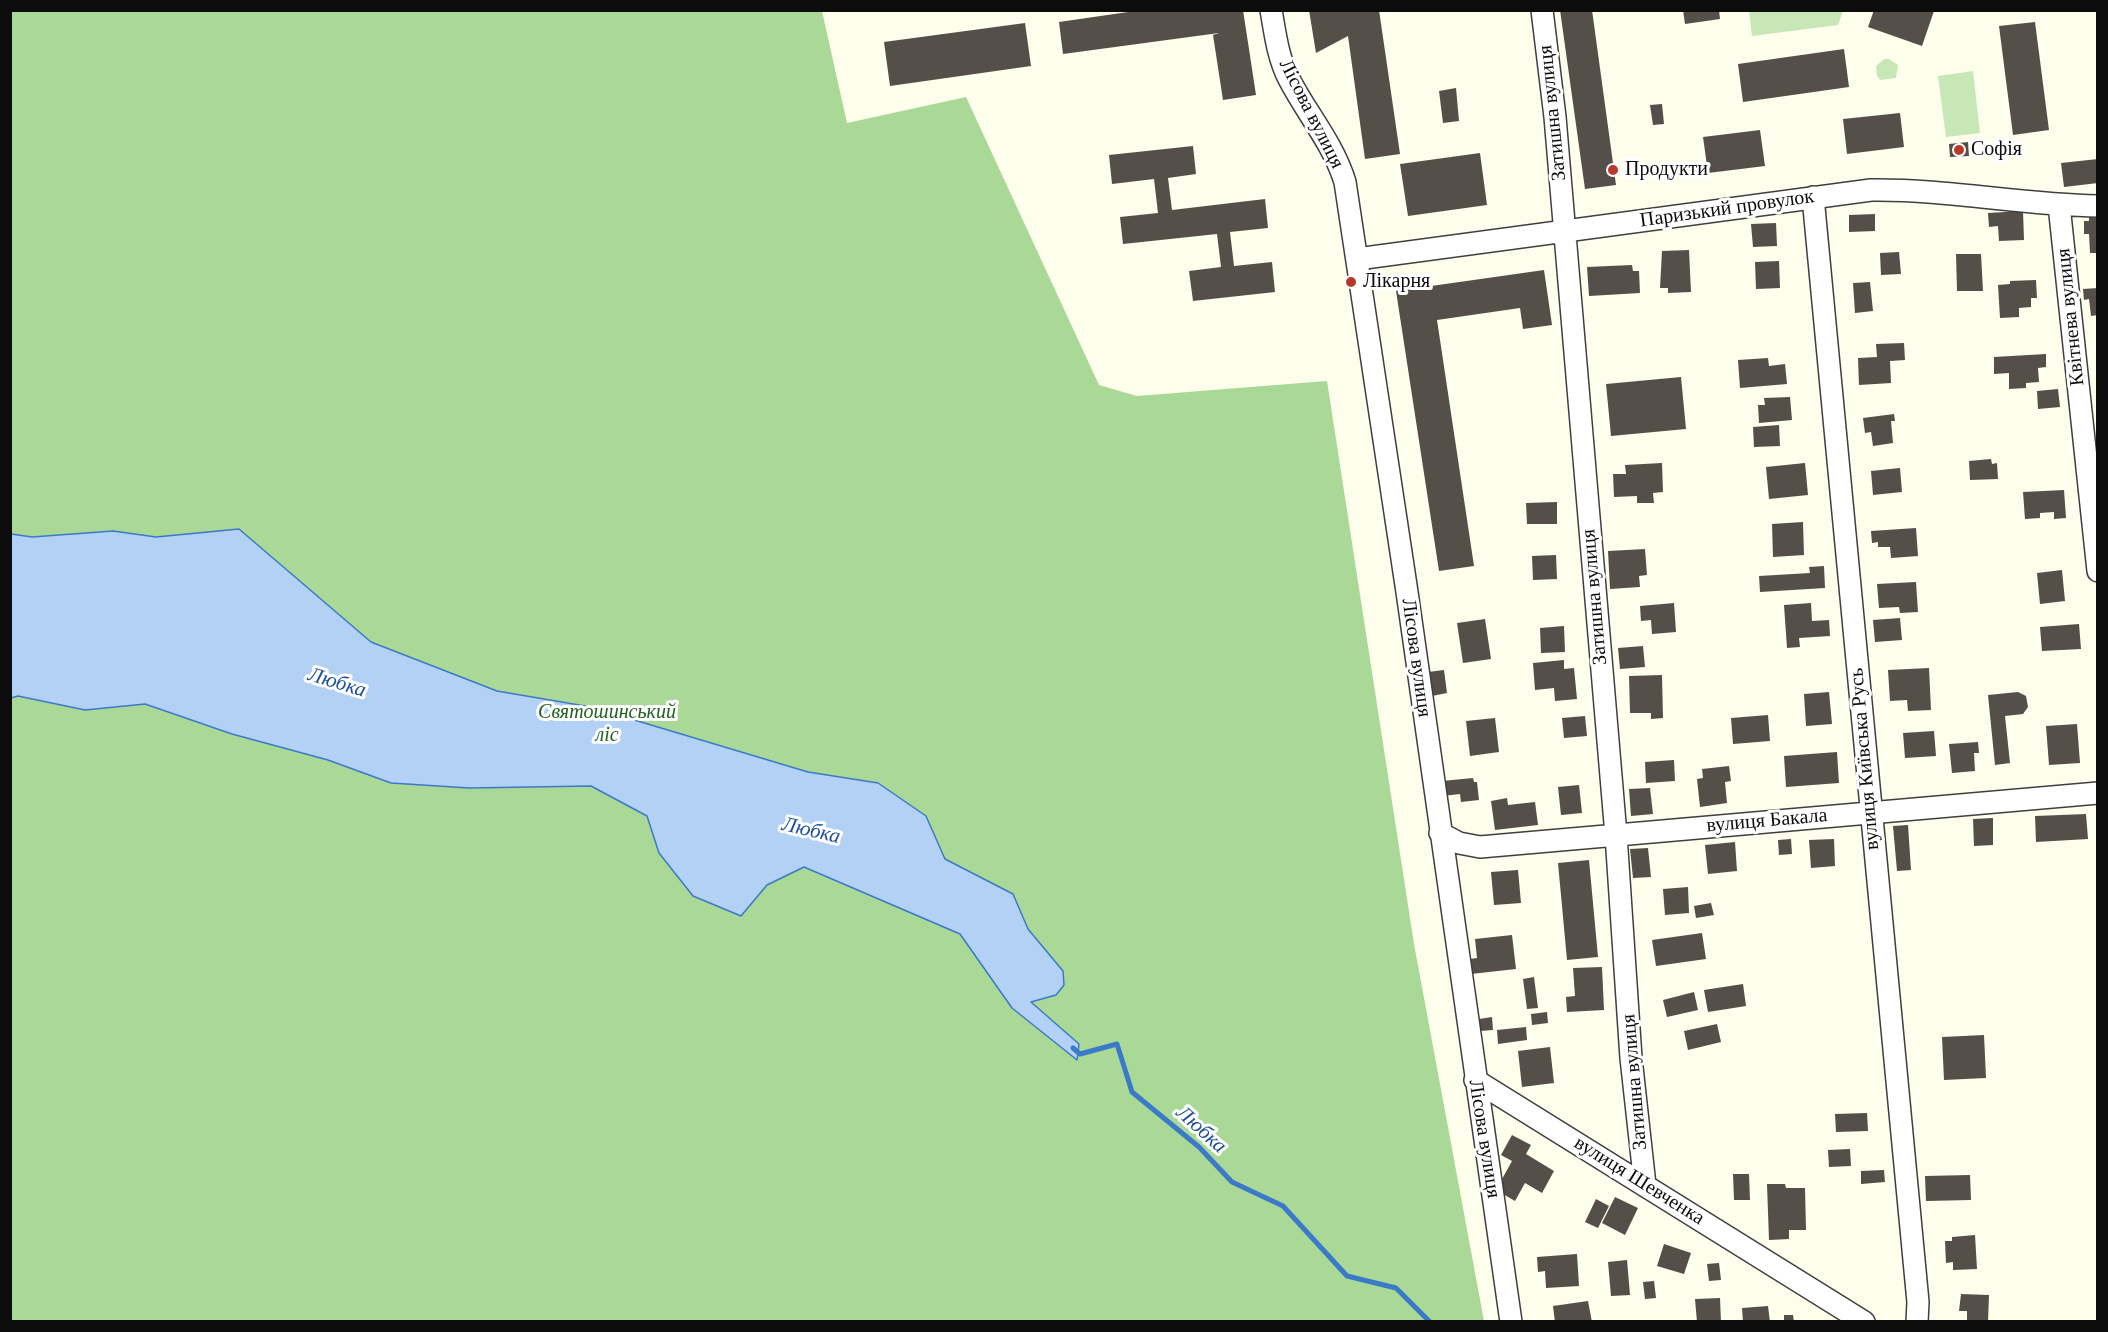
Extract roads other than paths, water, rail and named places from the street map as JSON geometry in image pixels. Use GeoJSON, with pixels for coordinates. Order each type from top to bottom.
{"type":"FeatureCollection","features":[{"type":"Feature","properties":{"kind":"street","name":"Лісова вулиця"},"geometry":{"type":"LineString","coordinates":[[1271,10],[1281,59],[1289,79],[1338,159],[1345,182],[1511,1322]]}},
{"type":"Feature","properties":{"kind":"street","name":"Затишна вулиця"},"geometry":{"type":"LineString","coordinates":[[1542,10],[1555,117],[1616,835],[1631,1058],[1645,1185]]}},
{"type":"Feature","properties":{"kind":"street","name":"Паризький провулок"},"geometry":{"type":"LineString","coordinates":[[1357,259],[1872,190],[1914,190],[2059,205],[2097,206]]}},
{"type":"Feature","properties":{"kind":"street","name":"вулиця Київська Русь"},"geometry":{"type":"LineString","coordinates":[[1812,197],[1917,1290],[1917,1322]]}},
{"type":"Feature","properties":{"kind":"street","name":"Квітнева вулиця"},"geometry":{"type":"LineString","coordinates":[[2059,205],[2097,571]]}},
{"type":"Feature","properties":{"kind":"street","name":"вулиця Бакала"},"geometry":{"type":"LineString","coordinates":[[1440,833],[1459,843],[1480,847],[2097,793]]}},
{"type":"Feature","properties":{"kind":"street","name":"вулиця Шевченка"},"geometry":{"type":"LineString","coordinates":[[1475,1080],[1864,1322]]}},
{"type":"Feature","properties":{"kind":"water"},"geometry":{"type":"Polygon","coordinates":[[[239,529],[371,642],[497,691],[591,707],[808,772],[878,783],[926,816],[945,859],[1013,894],[1028,929],[1063,971],[1064,985],[1056,995],[1031,1002],[1079,1044],[1077,1060],[1012,1008],[960,934],[804,867],[767,885],[741,916],[693,896],[659,853],[647,816],[591,786],[469,788],[391,783],[328,760],[232,734],[145,704],[85,710],[18,696],[11,698],[11,534],[32,537],[113,531],[156,537],[239,529]]]}},
{"type":"Feature","properties":{"kind":"waterway","name":"Любка"},"geometry":{"type":"LineString","coordinates":[[1073,1048],[1080,1054],[1117,1044],[1132,1092],[1199,1147],[1232,1182],[1283,1206],[1347,1276],[1396,1288],[1430,1322]]}},
{"type":"Feature","properties":{"kind":"place","name":"Софія"},"geometry":{"type":"Point","coordinates":[1959,150]}},
{"type":"Feature","properties":{"kind":"place","name":"Продукти"},"geometry":{"type":"Point","coordinates":[1613,170]}},
{"type":"Feature","properties":{"kind":"place","name":"Лікарня"},"geometry":{"type":"Point","coordinates":[1351,282]}},
{"type":"Feature","properties":{"kind":"park label","name":"Святошинський ліс"},"geometry":{"type":"Point","coordinates":[607,724]}}]}
